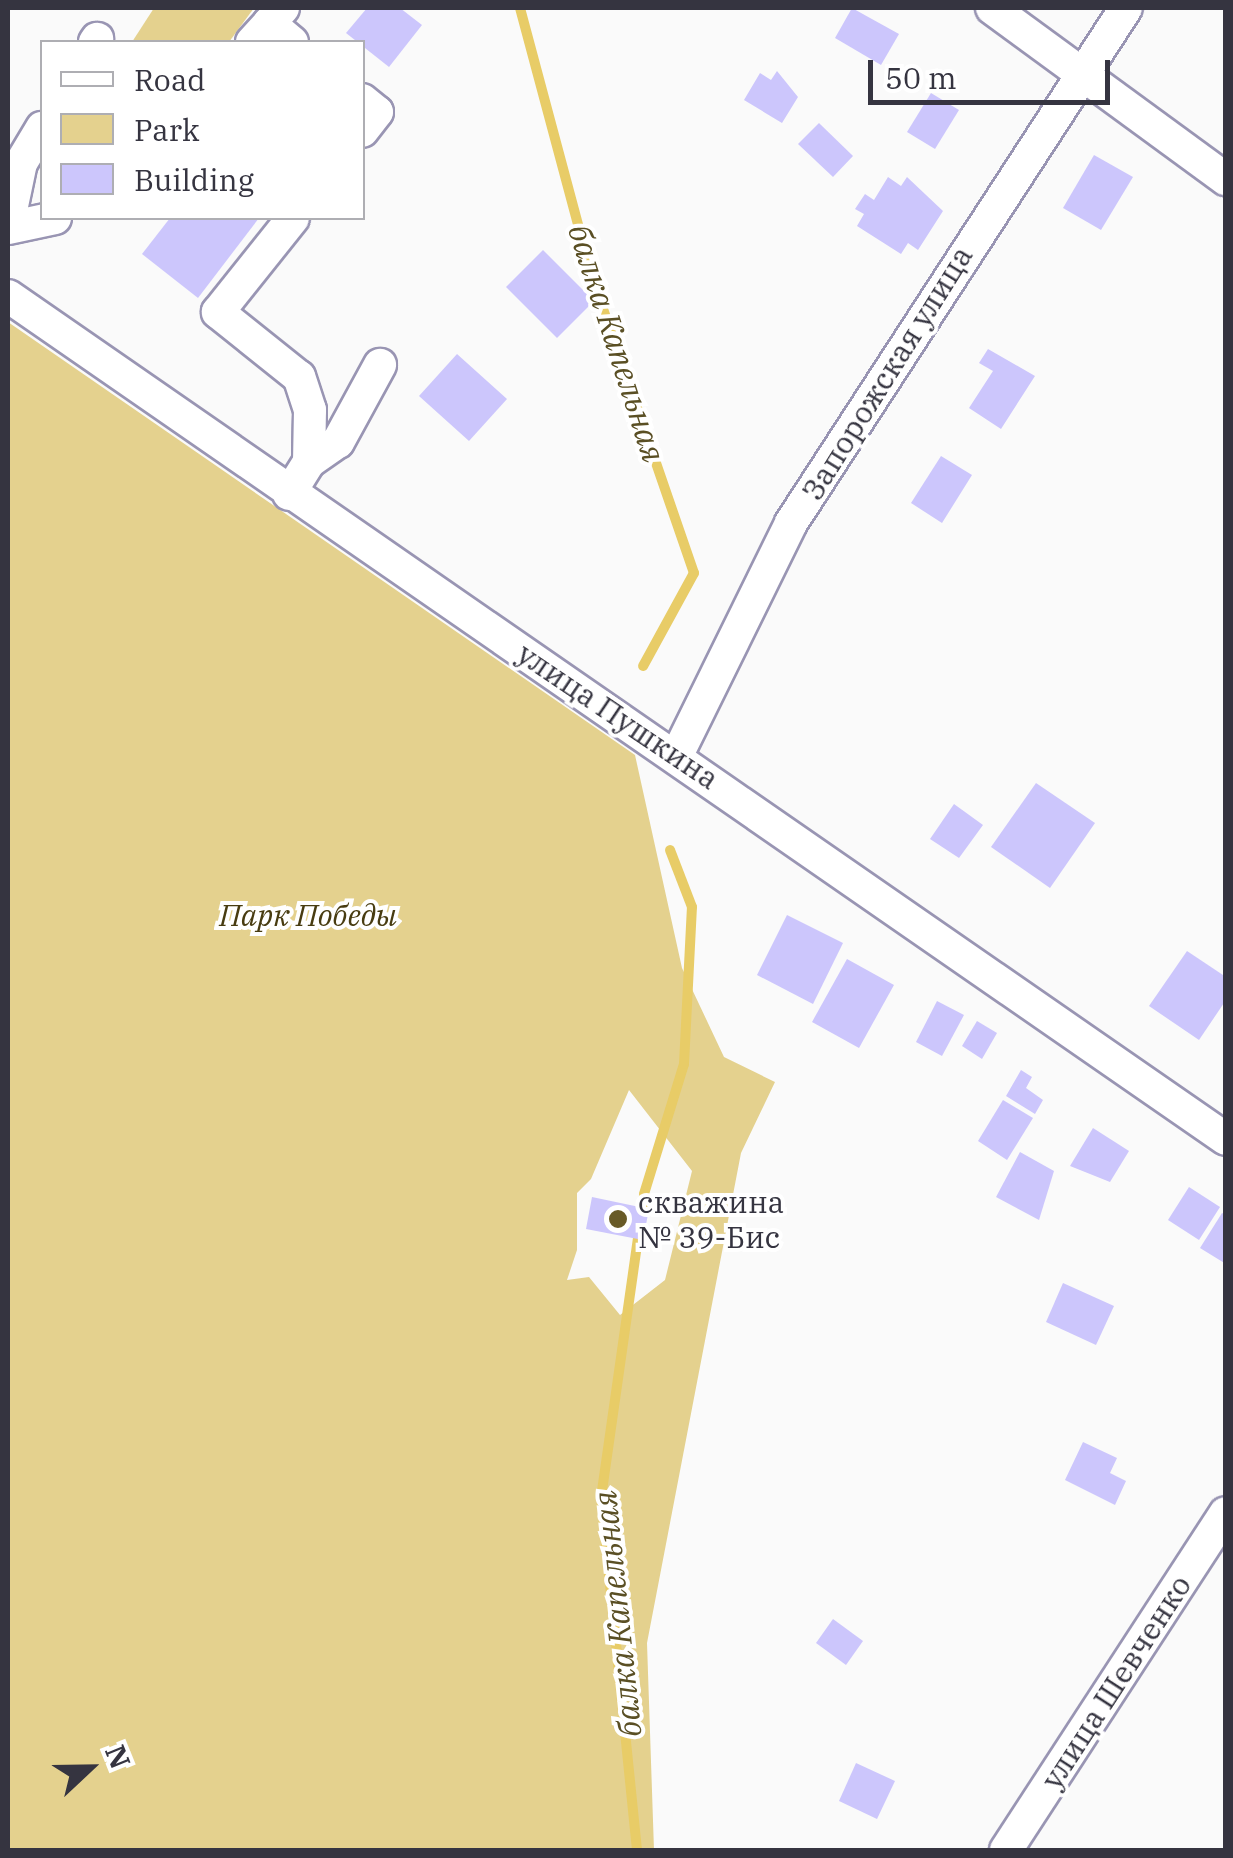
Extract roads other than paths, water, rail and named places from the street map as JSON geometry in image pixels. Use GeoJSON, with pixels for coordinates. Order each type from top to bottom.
{"type":"FeatureCollection","features":[{"type":"Feature","properties":{"kind":"street"},"geometry":{"type":"LineString","coordinates":[[992,8],[1226,179]]}},
{"type":"Feature","properties":{"kind":"street","name":"Запорожская улица"},"geometry":{"type":"LineString","coordinates":[[672,752],[791,523],[1079,71],[1126,8]]}},
{"type":"Feature","properties":{"kind":"street"},"geometry":{"type":"LineString","coordinates":[[365,102],[377,112],[365,127]]}},
{"type":"Feature","properties":{"kind":"street"},"geometry":{"type":"LineString","coordinates":[[40,131],[21,163],[8,227],[45,220]]}},
{"type":"Feature","properties":{"kind":"street"},"geometry":{"type":"LineString","coordinates":[[291,220],[218,312],[299,377],[310,410],[309,462]]}},
{"type":"Feature","properties":{"kind":"street","name":"улица Пушкина"},"geometry":{"type":"LineString","coordinates":[[8,296],[1226,1138]]}},
{"type":"Feature","properties":{"kind":"street"},"geometry":{"type":"LineString","coordinates":[[290,494],[309,462],[338,442],[380,365]]}},
{"type":"Feature","properties":{"kind":"street","name":"улица Шевченко"},"geometry":{"type":"LineString","coordinates":[[1006,1850],[1226,1513]]}},
{"type":"Feature","properties":{"kind":"waterway","name":"балка Капельная"},"geometry":{"type":"LineString","coordinates":[[520,8],[592,277],[694,573],[643,666]]}},
{"type":"Feature","properties":{"kind":"waterway","name":"балка Капельная"},"geometry":{"type":"LineString","coordinates":[[637,1850],[601,1498],[644,1194],[684,1064],[692,907],[670,850]]}},
{"type":"Feature","properties":{"kind":"place","name":"скважина № 39-Бис"},"geometry":{"type":"Point","coordinates":[618,1219]}},
{"type":"Feature","properties":{"kind":"park label","name":"Парк Победы"},"geometry":{"type":"Point","coordinates":[308,915]}}]}
